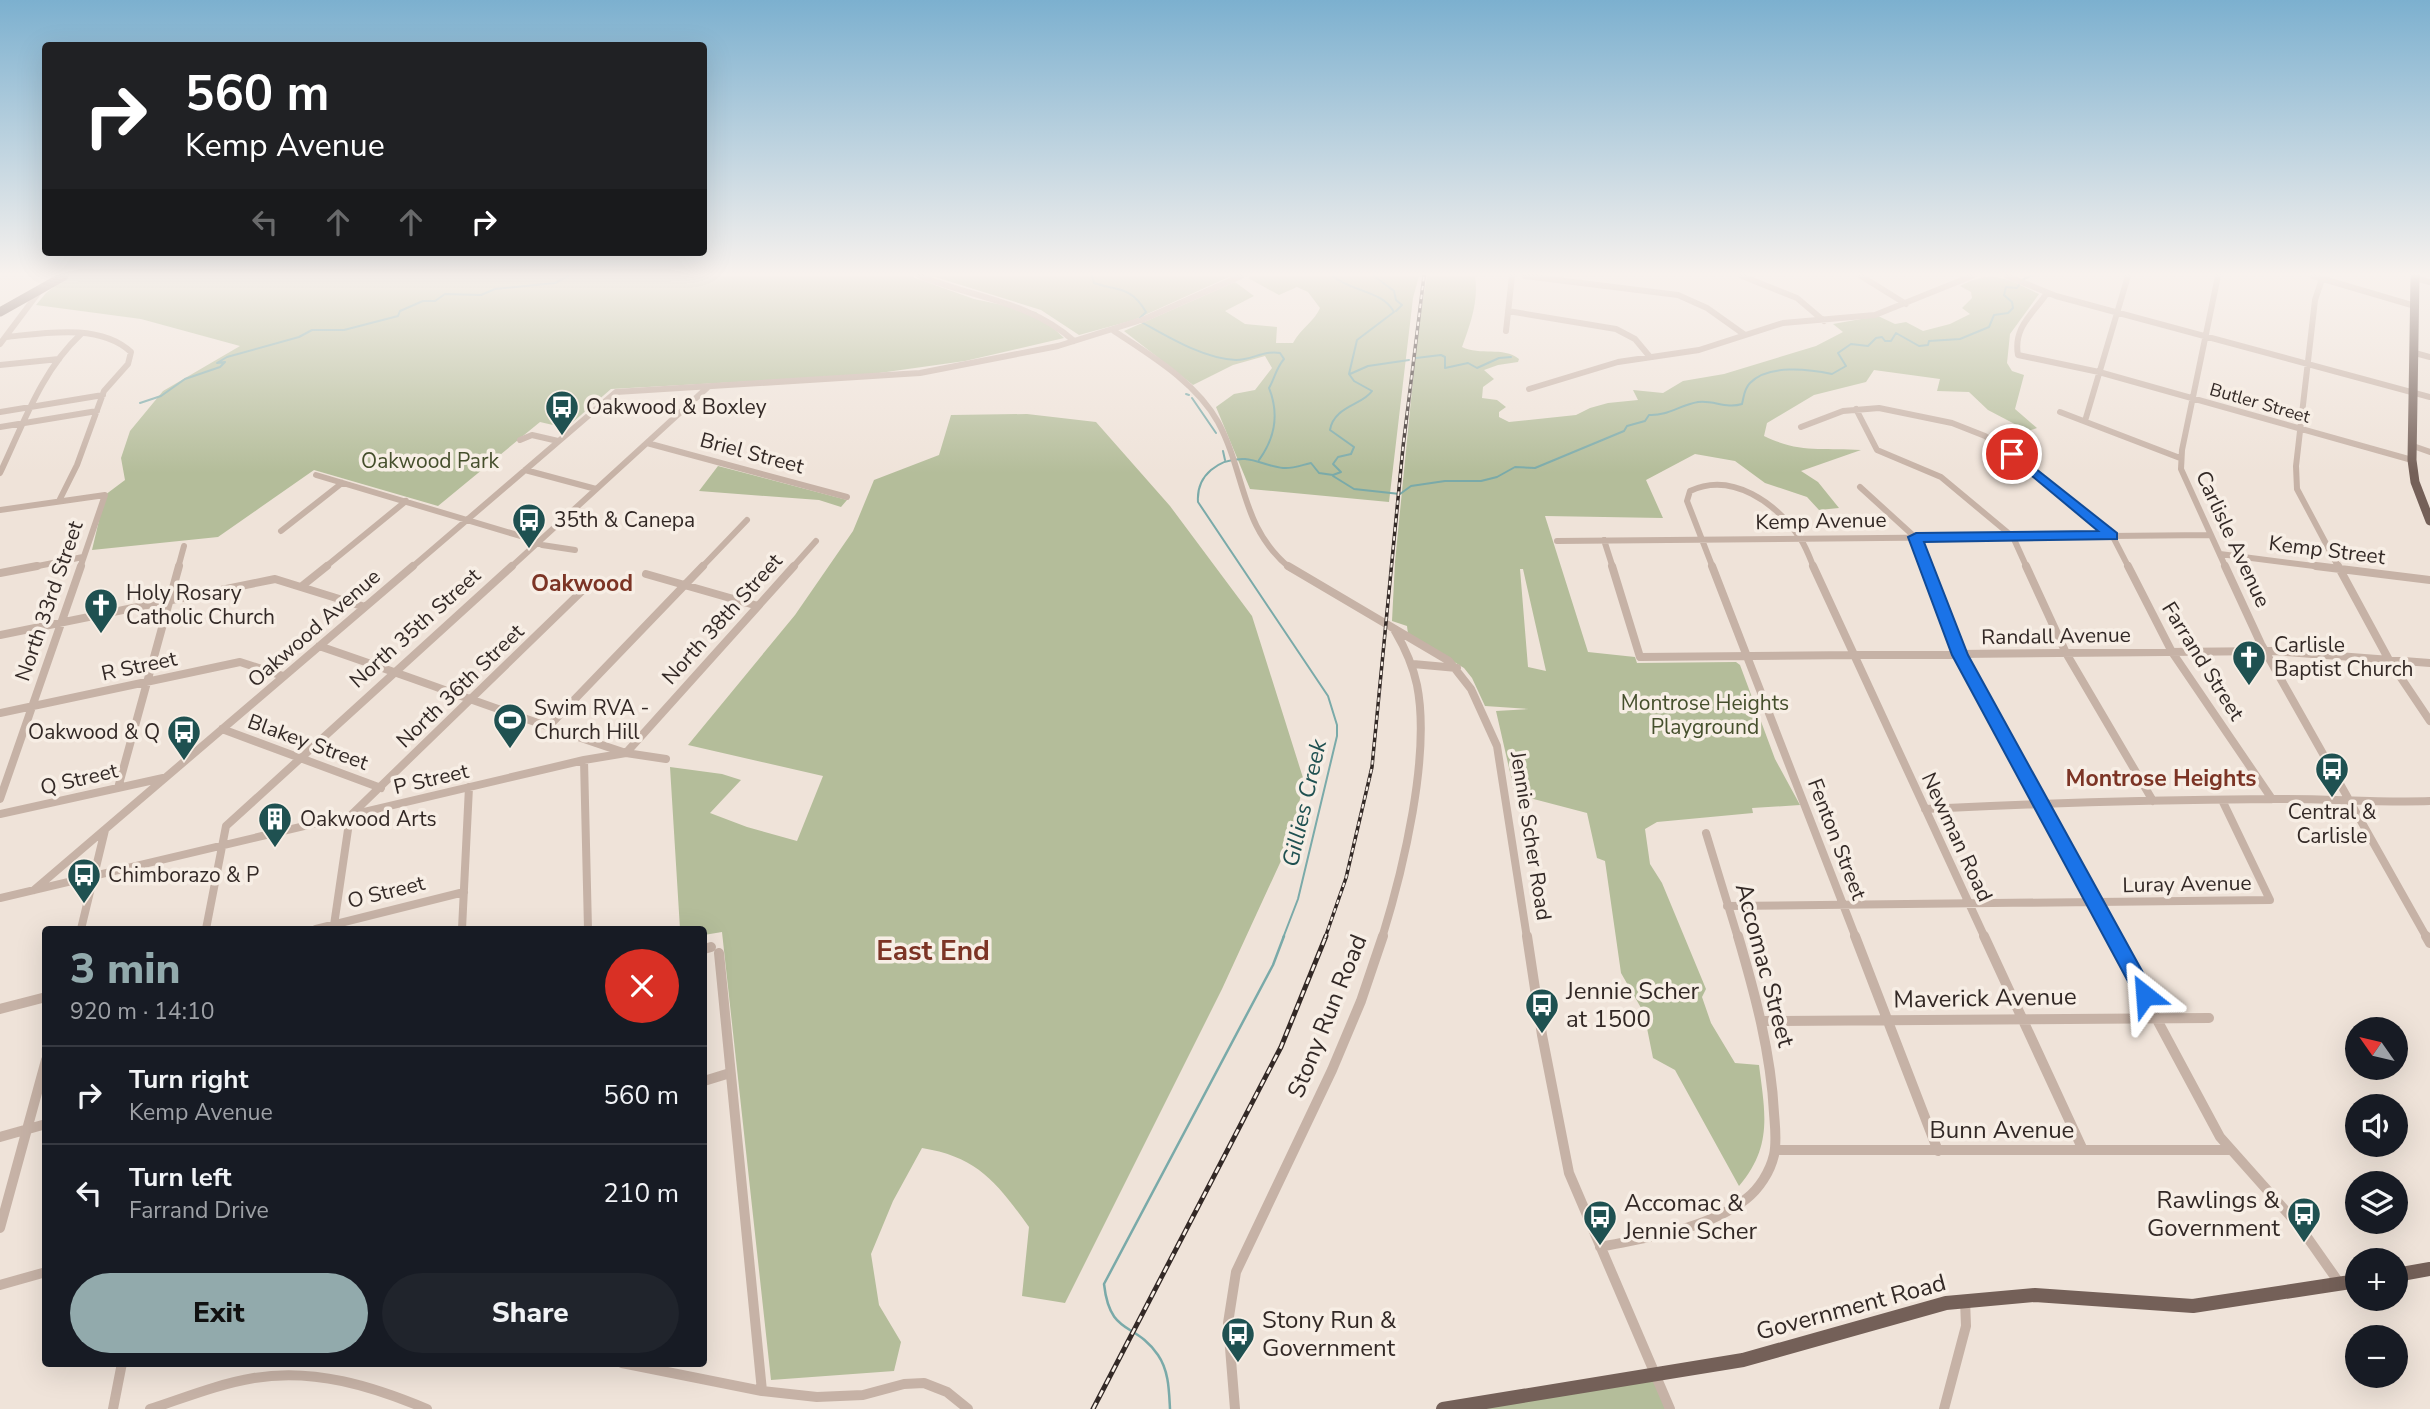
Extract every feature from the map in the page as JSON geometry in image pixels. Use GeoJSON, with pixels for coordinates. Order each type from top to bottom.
{"type":"FeatureCollection","features":[{"type":"Feature","properties":{"kind":"main road"},"geometry":{"type":"LineString","coordinates":[[2415,342],[2412,460],[2415,482],[2430,521]]}},
{"type":"Feature","properties":{"kind":"main road"},"geometry":{"type":"LineString","coordinates":[[2408,1273],[2430,1269]]}},
{"type":"Feature","properties":{"kind":"main road","name":"Government Road"},"geometry":{"type":"LineString","coordinates":[[1443,1409],[1754,1357],[1918,1309],[1965,1300],[2035,1295],[2193,1306],[2345,1283]]}},
{"type":"Feature","properties":{"kind":"street"},"geometry":{"type":"LineString","coordinates":[[0,473],[29,408],[72,342]]}},
{"type":"Feature","properties":{"kind":"street"},"geometry":{"type":"LineString","coordinates":[[0,510],[59,501],[74,471],[103,395],[128,364],[131,352],[115,342]]}},
{"type":"Feature","properties":{"kind":"street"},"geometry":{"type":"LineString","coordinates":[[708,387],[920,373],[969,365],[1071,342]]}},
{"type":"Feature","properties":{"kind":"street","name":"Jennie Scher Road"},"geometry":{"type":"LineString","coordinates":[[1130,342],[1203,401],[1218,423],[1255,529],[1274,556],[1294,571],[1422,644],[1457,668],[1482,710],[1497,746],[1541,1028],[1569,1172],[1670,1409]]}},
{"type":"Feature","properties":{"kind":"street"},"geometry":{"type":"LineString","coordinates":[[1637,342],[1650,357]]}},
{"type":"Feature","properties":{"kind":"street"},"geometry":{"type":"LineString","coordinates":[[1529,389],[1618,362],[1699,350],[1724,342]]}},
{"type":"Feature","properties":{"kind":"street","name":"Butler Street"},"geometry":{"type":"LineString","coordinates":[[2014,342],[2018,355],[2099,372],[2412,460]]}},
{"type":"Feature","properties":{"kind":"street"},"geometry":{"type":"LineString","coordinates":[[2085,421],[2108,342]]}},
{"type":"Feature","properties":{"kind":"street","name":"Carlisle Avenue"},"geometry":{"type":"LineString","coordinates":[[2205,342],[2180,458],[2181,469],[2265,651],[2430,943]]}},
{"type":"Feature","properties":{"kind":"street"},"geometry":{"type":"LineString","coordinates":[[2232,342],[2430,397]]}},
{"type":"Feature","properties":{"kind":"street"},"geometry":{"type":"LineString","coordinates":[[2311,342],[2297,489],[2389,660],[2430,721]]}},
{"type":"Feature","properties":{"kind":"street"},"geometry":{"type":"LineString","coordinates":[[2415,353],[2430,356]]}},
{"type":"Feature","properties":{"kind":"street"},"geometry":{"type":"LineString","coordinates":[[0,365],[59,359]]}},
{"type":"Feature","properties":{"kind":"street","name":"Oakwood Avenue"},"geometry":{"type":"LineString","coordinates":[[34,890],[616,393],[708,387]]}},
{"type":"Feature","properties":{"kind":"street","name":"North 35th Street"},"geometry":{"type":"LineString","coordinates":[[207,926],[226,826],[708,387]]}},
{"type":"Feature","properties":{"kind":"street"},"geometry":{"type":"LineString","coordinates":[[0,412],[103,395]]}},
{"type":"Feature","properties":{"kind":"street"},"geometry":{"type":"LineString","coordinates":[[1801,428],[1856,409],[1879,408],[1936,418],[1985,436],[2012,454],[2112,536]]}},
{"type":"Feature","properties":{"kind":"street"},"geometry":{"type":"LineString","coordinates":[[1856,409],[1879,452],[1941,477],[2013,537],[2066,653],[2153,801]]}},
{"type":"Feature","properties":{"kind":"street"},"geometry":{"type":"LineString","coordinates":[[0,427],[97,411]]}},
{"type":"Feature","properties":{"kind":"street"},"geometry":{"type":"LineString","coordinates":[[2060,412],[2180,458]]}},
{"type":"Feature","properties":{"kind":"street"},"geometry":{"type":"LineString","coordinates":[[520,440],[532,435],[558,441]]}},
{"type":"Feature","properties":{"kind":"street","name":"Briel Street"},"geometry":{"type":"LineString","coordinates":[[647,443],[847,497]]}},
{"type":"Feature","properties":{"kind":"street"},"geometry":{"type":"LineString","coordinates":[[2413,446],[2430,452]]}},
{"type":"Feature","properties":{"kind":"street"},"geometry":{"type":"LineString","coordinates":[[525,470],[596,489]]}},
{"type":"Feature","properties":{"kind":"street"},"geometry":{"type":"LineString","coordinates":[[316,475],[566,551],[575,550]]}},
{"type":"Feature","properties":{"kind":"street","name":"Newman Road"},"geometry":{"type":"LineString","coordinates":[[1721,482],[1774,509],[1801,538],[2083,1150]]}},
{"type":"Feature","properties":{"kind":"street","name":"Fenton Street"},"geometry":{"type":"LineString","coordinates":[[1721,482],[1704,484],[1690,491],[1687,497],[1938,1152]]}},
{"type":"Feature","properties":{"kind":"street"},"geometry":{"type":"LineString","coordinates":[[281,531],[342,483]]}},
{"type":"Feature","properties":{"kind":"street"},"geometry":{"type":"LineString","coordinates":[[1860,487],[1916,537],[1960,655],[2220,1137],[2294,1220],[2340,1284]]}},
{"type":"Feature","properties":{"kind":"street","name":"North 33rd Street"},"geometry":{"type":"LineString","coordinates":[[0,799],[105,495],[59,501]]}},
{"type":"Feature","properties":{"kind":"street"},"geometry":{"type":"LineString","coordinates":[[302,586],[406,501]]}},
{"type":"Feature","properties":{"kind":"street"},"geometry":{"type":"LineString","coordinates":[[548,726],[747,520]]}},
{"type":"Feature","properties":{"kind":"street","name":"Kemp Avenue"},"geometry":{"type":"LineString","coordinates":[[1557,541],[2211,535]]}},
{"type":"Feature","properties":{"kind":"street","name":"Farrand Street"},"geometry":{"type":"LineString","coordinates":[[2112,536],[2172,652],[2272,799]]}},
{"type":"Feature","properties":{"kind":"street","name":"Randall Avenue"},"geometry":{"type":"LineString","coordinates":[[1604,540],[1640,657],[2265,651],[2430,663]]}},
{"type":"Feature","properties":{"kind":"street","name":"North 38th Street"},"geometry":{"type":"LineString","coordinates":[[626,753],[816,541]]}},
{"type":"Feature","properties":{"kind":"street"},"geometry":{"type":"LineString","coordinates":[[118,788],[184,546]]}},
{"type":"Feature","properties":{"kind":"street","name":"Kemp Street"},"geometry":{"type":"LineString","coordinates":[[2220,554],[2430,580]]}},
{"type":"Feature","properties":{"kind":"street"},"geometry":{"type":"LineString","coordinates":[[0,573],[83,557]]}},
{"type":"Feature","properties":{"kind":"street"},"geometry":{"type":"LineString","coordinates":[[646,574],[758,606]]}},
{"type":"Feature","properties":{"kind":"street"},"geometry":{"type":"LineString","coordinates":[[0,635],[275,579],[365,607]]}},
{"type":"Feature","properties":{"kind":"street","name":"North 36th Street"},"geometry":{"type":"LineString","coordinates":[[350,816],[582,591]]}},
{"type":"Feature","properties":{"kind":"street","name":"Stony Run Road"},"geometry":{"type":"LineString","coordinates":[[1235,1409],[1226,1335],[1231,1290],[1243,1256],[1354,1019],[1376,957],[1402,859],[1412,807],[1420,733],[1419,696],[1413,664],[1395,630]]}},
{"type":"Feature","properties":{"kind":"street"},"geometry":{"type":"LineString","coordinates":[[319,646],[470,701],[626,753]]}},
{"type":"Feature","properties":{"kind":"street","name":"R Street"},"geometry":{"type":"LineString","coordinates":[[0,713],[240,662],[283,677]]}},
{"type":"Feature","properties":{"kind":"street"},"geometry":{"type":"LineString","coordinates":[[1413,664],[1457,668]]}},
{"type":"Feature","properties":{"kind":"street","name":"Blakey Street"},"geometry":{"type":"LineString","coordinates":[[222,729],[381,788]]}},
{"type":"Feature","properties":{"kind":"street","name":"P Street"},"geometry":{"type":"LineString","coordinates":[[0,898],[584,760],[626,753],[666,759]]}},
{"type":"Feature","properties":{"kind":"street"},"geometry":{"type":"LineString","coordinates":[[584,760],[588,926]]}},
{"type":"Feature","properties":{"kind":"street","name":"Q Street"},"geometry":{"type":"LineString","coordinates":[[0,814],[166,777]]}},
{"type":"Feature","properties":{"kind":"street"},"geometry":{"type":"LineString","coordinates":[[462,926],[469,787]]}},
{"type":"Feature","properties":{"kind":"street"},"geometry":{"type":"LineString","coordinates":[[1925,809],[2041,803],[2272,799],[2430,801]]}},
{"type":"Feature","properties":{"kind":"street","name":"Luray Avenue"},"geometry":{"type":"LineString","coordinates":[[1727,906],[2270,900],[2222,800]]}},
{"type":"Feature","properties":{"kind":"street"},"geometry":{"type":"LineString","coordinates":[[334,925],[350,816]]}},
{"type":"Feature","properties":{"kind":"street"},"geometry":{"type":"LineString","coordinates":[[82,926],[105,830]]}},
{"type":"Feature","properties":{"kind":"street","name":"Accomac Street"},"geometry":{"type":"LineString","coordinates":[[1600,1247],[1651,1235],[1731,1210],[1758,1186],[1769,1169],[1775,1150],[1771,1067],[1762,1021],[1706,833]]}},
{"type":"Feature","properties":{"kind":"street","name":"O Street"},"geometry":{"type":"LineString","coordinates":[[330,926],[464,892]]}},
{"type":"Feature","properties":{"kind":"street"},"geometry":{"type":"LineString","coordinates":[[711,949],[730,1073],[762,1391]]}},
{"type":"Feature","properties":{"kind":"street"},"geometry":{"type":"LineString","coordinates":[[0,1009],[42,998]]}},
{"type":"Feature","properties":{"kind":"street","name":"Maverick Avenue"},"geometry":{"type":"LineString","coordinates":[[1762,1021],[2209,1018]]}},
{"type":"Feature","properties":{"kind":"street"},"geometry":{"type":"LineString","coordinates":[[707,1080],[730,1073]]}},
{"type":"Feature","properties":{"kind":"street"},"geometry":{"type":"LineString","coordinates":[[0,1228],[42,1075]]}},
{"type":"Feature","properties":{"kind":"street"},"geometry":{"type":"LineString","coordinates":[[0,1137],[42,1125]]}},
{"type":"Feature","properties":{"kind":"street","name":"Bunn Avenue"},"geometry":{"type":"LineString","coordinates":[[1775,1150],[2230,1150]]}},
{"type":"Feature","properties":{"kind":"street"},"geometry":{"type":"LineString","coordinates":[[0,1285],[42,1273]]}},
{"type":"Feature","properties":{"kind":"street"},"geometry":{"type":"LineString","coordinates":[[1944,1409],[1966,1326],[1965,1300]]}},
{"type":"Feature","properties":{"kind":"street"},"geometry":{"type":"LineString","coordinates":[[113,1409],[121,1367]]}},
{"type":"Feature","properties":{"kind":"street"},"geometry":{"type":"LineString","coordinates":[[642,1367],[762,1391],[834,1398],[925,1382],[947,1392],[968,1409]]}},
{"type":"Feature","properties":{"kind":"street"},"geometry":{"type":"LineString","coordinates":[[150,1409],[255,1378],[297,1374],[350,1382],[389,1393],[427,1409]]}},
{"type":"Feature","properties":{"kind":"green space","name":"Oakwood Park"},"geometry":{"type":"Polygon","coordinates":[[[224,342],[1048,342],[965,361],[865,375],[611,389],[566,428],[540,422],[438,506],[314,470],[218,537],[92,550],[105,495],[125,480],[121,458],[130,431],[163,391],[240,346],[224,342]]]}},
{"type":"Feature","properties":{"kind":"green space"},"geometry":{"type":"Polygon","coordinates":[[[1138,342],[1408,342],[1389,502],[1250,489],[1216,407],[1234,394],[1255,390],[1272,368],[1265,356],[1233,365],[1193,385],[1138,342]]]}},
{"type":"Feature","properties":{"kind":"green space","name":"Montrose Heights Playground"},"geometry":{"type":"Polygon","coordinates":[[[1417,342],[1464,342],[1462,347],[1469,350],[1506,353],[1519,359],[1518,362],[1484,370],[1494,379],[1483,387],[1482,398],[1497,400],[1506,407],[1499,412],[1499,417],[1509,422],[1576,415],[1608,403],[1638,400],[1633,390],[1663,393],[1683,381],[1724,374],[1824,342],[2009,342],[2007,363],[2012,371],[2024,375],[2015,409],[2037,428],[2028,431],[1988,410],[1969,392],[1937,391],[1940,379],[1874,370],[1866,382],[1814,395],[1767,423],[1764,436],[1777,442],[1801,448],[1861,450],[1801,471],[1818,482],[1839,508],[1819,510],[1807,497],[1765,483],[1735,461],[1695,454],[1646,480],[1663,518],[1545,516],[1588,652],[1635,657],[1637,663],[1736,662],[1740,665],[1775,759],[1800,805],[1752,808],[1753,813],[1657,822],[1645,829],[1650,864],[1662,883],[1706,989],[1702,997],[1711,1023],[1735,1063],[1759,1065],[1764,1114],[1762,1143],[1750,1171],[1739,1186],[1675,1070],[1653,1058],[1644,1013],[1621,973],[1605,861],[1597,858],[1587,813],[1515,794],[1496,711],[1529,709],[1485,706],[1472,678],[1464,668],[1408,634],[1407,626],[1392,621],[1395,562],[1417,342]],[[1520,569],[1528,667],[1546,671],[1523,569],[1520,569]]]}},
{"type":"Feature","properties":{"kind":"green space"},"geometry":{"type":"Polygon","coordinates":[[[1027,414],[1096,422],[1170,506],[1252,616],[1304,781],[1291,839],[1222,989],[1065,1303],[1022,1296],[1029,1227],[996,1185],[972,1165],[958,1158],[922,1148],[893,1201],[871,1254],[879,1305],[901,1342],[894,1371],[771,1380],[722,932],[707,934],[707,926],[680,926],[670,767],[722,774],[741,780],[710,813],[797,841],[823,776],[688,745],[795,615],[853,531],[874,480],[939,455],[951,415],[1027,414]]]}},
{"type":"Feature","properties":{"kind":"green space"},"geometry":{"type":"Polygon","coordinates":[[[718,466],[847,500],[841,507],[819,500],[699,491],[718,466]]]}},
{"type":"Feature","properties":{"kind":"green space"},"geometry":{"type":"Polygon","coordinates":[[[1654,1375],[1670,1409],[1443,1409],[1654,1375]]]}},
{"type":"Feature","properties":{"kind":"waterway"},"geometry":{"type":"LineString","coordinates":[[140,403],[161,396],[185,379],[220,367],[225,362],[217,363],[227,357],[282,342]]}},
{"type":"Feature","properties":{"kind":"waterway"},"geometry":{"type":"LineString","coordinates":[[1178,342],[1224,359],[1242,360],[1280,353],[1284,359],[1269,388],[1274,407],[1274,425],[1269,443],[1259,460]]}},
{"type":"Feature","properties":{"kind":"waterway","name":"Gillies Creek"},"geometry":{"type":"LineString","coordinates":[[1283,938],[1298,899],[1337,736],[1337,725],[1328,696],[1198,502],[1198,492],[1205,476],[1211,470],[1235,459],[1283,468],[1311,463],[1319,473],[1333,475],[1341,472],[1333,464],[1338,457],[1351,454],[1354,447],[1330,430],[1333,422],[1343,411],[1372,391],[1354,381],[1349,374],[1357,342]]}},
{"type":"Feature","properties":{"kind":"waterway"},"geometry":{"type":"LineString","coordinates":[[1333,476],[1354,489],[1400,494],[1411,486],[1445,481],[1481,481],[1497,477],[1515,467],[1535,468],[1624,431],[1627,426],[1645,421],[1649,415],[1662,414],[1698,402],[1731,406],[1742,404],[1748,385],[1767,373],[1801,370],[1832,374],[1846,366],[1838,353],[1851,344],[1868,346],[1872,342]]}},
{"type":"Feature","properties":{"kind":"waterway"},"geometry":{"type":"LineString","coordinates":[[1911,342],[1919,346],[1928,345],[1929,342]]}},
{"type":"Feature","properties":{"kind":"waterway"},"geometry":{"type":"LineString","coordinates":[[1416,358],[1441,355],[1445,357],[1445,368],[1468,363],[1477,368],[1499,358],[1511,357]]}},
{"type":"Feature","properties":{"kind":"waterway"},"geometry":{"type":"LineString","coordinates":[[1350,374],[1368,366],[1409,360]]}},
{"type":"Feature","properties":{"kind":"waterway"},"geometry":{"type":"LineString","coordinates":[[1192,398],[1216,433]]}},
{"type":"Feature","properties":{"kind":"waterway"},"geometry":{"type":"LineString","coordinates":[[1223,451],[1225,460]]}},
{"type":"Feature","properties":{"kind":"waterway","name":"Gillies Creek"},"geometry":{"type":"LineString","coordinates":[[1170,1409],[1168,1381],[1162,1361],[1149,1344],[1118,1321],[1107,1301],[1104,1284],[1273,965],[1284,936]]}},
{"type":"Feature","properties":{"kind":"railway"},"geometry":{"type":"LineString","coordinates":[[1325,938],[1346,878],[1372,767],[1416,342]]}},
{"type":"Feature","properties":{"kind":"railway"},"geometry":{"type":"LineString","coordinates":[[1093,1409],[1281,1047],[1326,936]]}},
{"type":"Feature","properties":{"kind":"place","name":"Oakwood & Boxley"},"geometry":{"type":"Point","coordinates":[562,437]}},
{"type":"Feature","properties":{"kind":"place","name":"35th & Canepa"},"geometry":{"type":"Point","coordinates":[529,550]}},
{"type":"Feature","properties":{"kind":"place","name":"Holy Rosary Catholic Church"},"geometry":{"type":"Point","coordinates":[101,635]}},
{"type":"Feature","properties":{"kind":"place","name":"Carlisle Baptist Church"},"geometry":{"type":"Point","coordinates":[2249,687]}},
{"type":"Feature","properties":{"kind":"place","name":"Swim RVA - Church Hill"},"geometry":{"type":"Point","coordinates":[510,750]}},
{"type":"Feature","properties":{"kind":"place","name":"Oakwood & Q"},"geometry":{"type":"Point","coordinates":[184,762]}},
{"type":"Feature","properties":{"kind":"place","name":"Central & Carlisle"},"geometry":{"type":"Point","coordinates":[2332,799]}},
{"type":"Feature","properties":{"kind":"place","name":"Oakwood Arts"},"geometry":{"type":"Point","coordinates":[275,849]}},
{"type":"Feature","properties":{"kind":"place","name":"Chimborazo & P"},"geometry":{"type":"Point","coordinates":[84,905]}},
{"type":"Feature","properties":{"kind":"place","name":"Jennie Scher at 1500"},"geometry":{"type":"Point","coordinates":[1542,1035]}},
{"type":"Feature","properties":{"kind":"place","name":"Rawlings & Government"},"geometry":{"type":"Point","coordinates":[2304,1244]}},
{"type":"Feature","properties":{"kind":"place","name":"Accomac & Jennie Scher"},"geometry":{"type":"Point","coordinates":[1600,1247]}},
{"type":"Feature","properties":{"kind":"place","name":"Stony Run & Government"},"geometry":{"type":"Point","coordinates":[1238,1364]}},
{"type":"Feature","properties":{"kind":"district","name":"Oakwood"},"geometry":{"type":"Point","coordinates":[582,583]}},
{"type":"Feature","properties":{"kind":"district","name":"Montrose Heights"},"geometry":{"type":"Point","coordinates":[2161,778]}},
{"type":"Feature","properties":{"kind":"district","name":"East End"},"geometry":{"type":"Point","coordinates":[933,950]}},
{"type":"Feature","properties":{"kind":"route"},"geometry":{"type":"LineString","coordinates":[[2012,454],[2096,520],[2112,536],[1916,537],[1960,655],[2145,995]]}}]}
